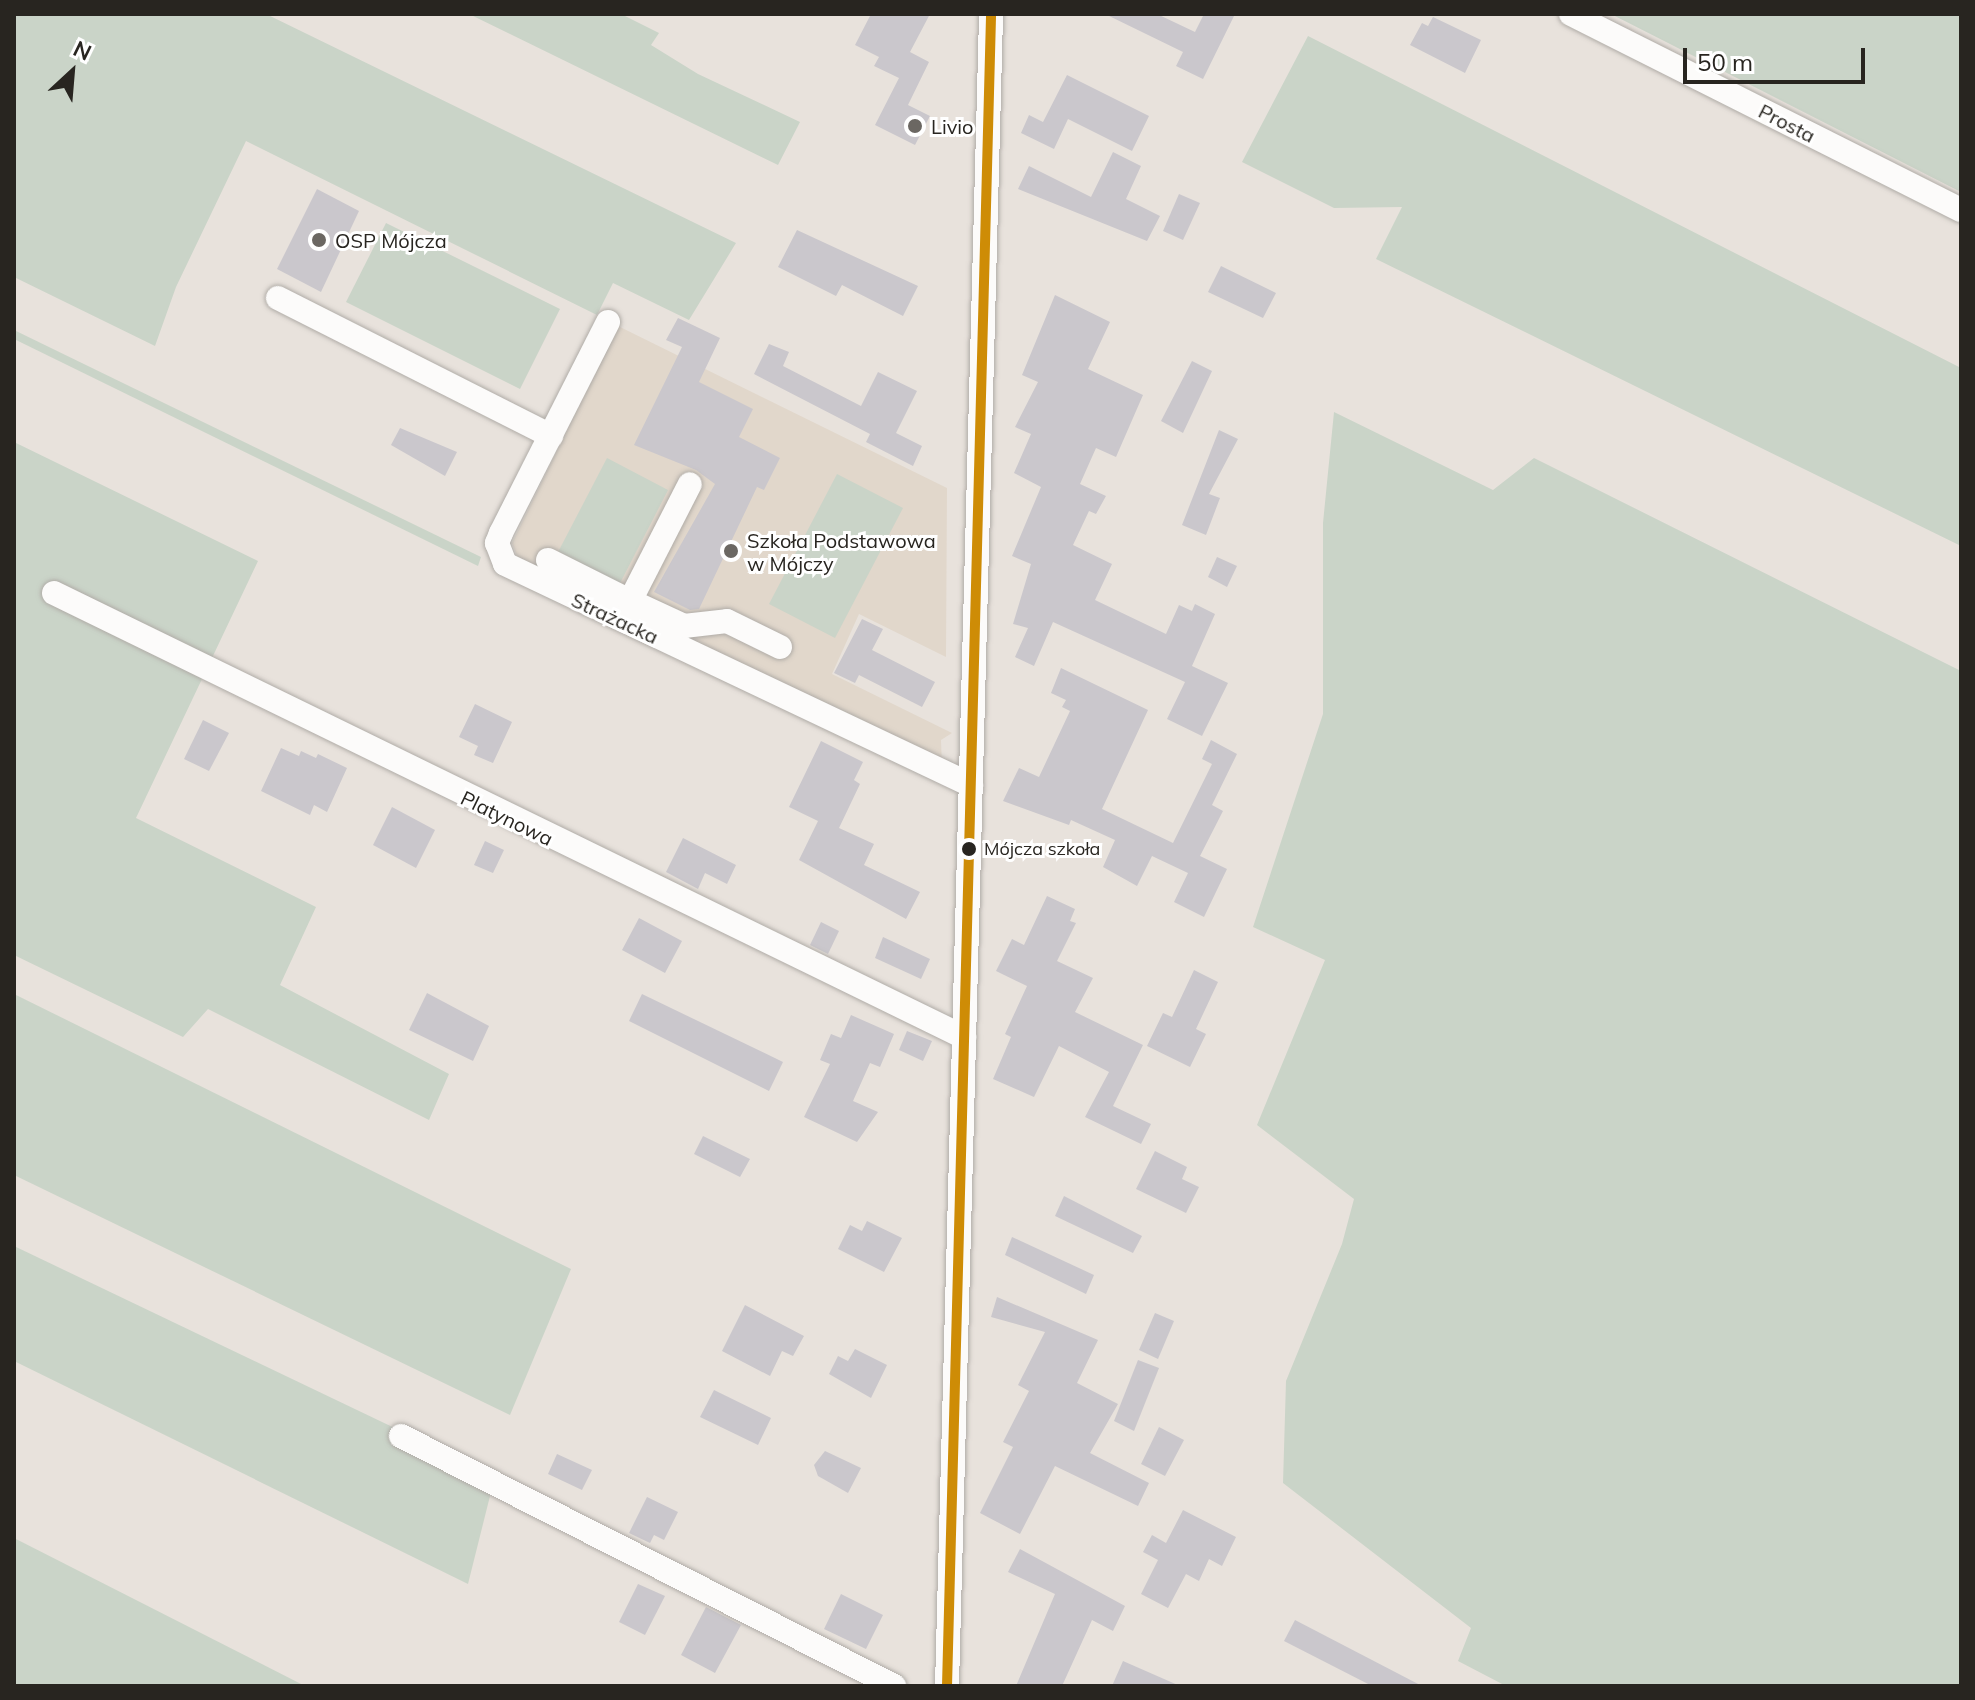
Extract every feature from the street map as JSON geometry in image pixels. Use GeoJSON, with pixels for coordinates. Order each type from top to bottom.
{"type":"FeatureCollection","features":[{"type":"Feature","properties":{"kind":"street"},"geometry":{"type":"LineString","coordinates":[[947,1686],[991,14]]}},
{"type":"Feature","properties":{"kind":"street","name":"Prosta"},"geometry":{"type":"LineString","coordinates":[[1571,14],[1961,210]]}},
{"type":"Feature","properties":{"kind":"street"},"geometry":{"type":"LineString","coordinates":[[278,298],[551,436]]}},
{"type":"Feature","properties":{"kind":"street","name":"Strażacka"},"geometry":{"type":"LineString","coordinates":[[608,322],[497,543],[505,564],[971,785]]}},
{"type":"Feature","properties":{"kind":"street"},"geometry":{"type":"LineString","coordinates":[[630,601],[690,484]]}},
{"type":"Feature","properties":{"kind":"street"},"geometry":{"type":"LineString","coordinates":[[548,560],[684,626],[727,621],[780,647]]}},
{"type":"Feature","properties":{"kind":"street","name":"Platynowa"},"geometry":{"type":"LineString","coordinates":[[54,593],[964,1037]]}},
{"type":"Feature","properties":{"kind":"street"},"geometry":{"type":"LineString","coordinates":[[401,1436],[894,1686]]}},
{"type":"Feature","properties":{"kind":"shaded area"},"geometry":{"type":"Polygon","coordinates":[[[14,14],[266,14],[736,243],[689,320],[613,283],[597,315],[246,141],[176,287],[155,346],[14,277],[14,14]]]}},
{"type":"Feature","properties":{"kind":"shaded area"},"geometry":{"type":"Polygon","coordinates":[[[469,14],[621,14],[659,33],[651,45],[698,74],[800,122],[778,165],[469,14]]]}},
{"type":"Feature","properties":{"kind":"shaded area"},"geometry":{"type":"Polygon","coordinates":[[[1611,14],[1961,14],[1961,192],[1957,190],[1611,14]]]}},
{"type":"Feature","properties":{"kind":"shaded area"},"geometry":{"type":"Polygon","coordinates":[[[1308,36],[1961,368],[1961,546],[1376,259],[1402,207],[1334,208],[1242,162],[1308,36]]]}},
{"type":"Feature","properties":{"kind":"shaded area"},"geometry":{"type":"Polygon","coordinates":[[[386,223],[560,309],[520,389],[346,302],[386,223]]]}},
{"type":"Feature","properties":{"kind":"shaded area","name":"Szkoła Podstawowa w Mójczy"},"geometry":{"type":"Polygon","coordinates":[[[618,326],[947,488],[946,657],[859,614],[832,674],[952,733],[941,740],[942,767],[518,559],[512,543],[618,326]]]}},
{"type":"Feature","properties":{"kind":"shaded area"},"geometry":{"type":"Polygon","coordinates":[[[14,330],[481,557],[478,566],[14,339],[14,330]]]}},
{"type":"Feature","properties":{"kind":"shaded area"},"geometry":{"type":"Polygon","coordinates":[[[1334,412],[1493,490],[1534,458],[1961,671],[1961,1686],[1506,1686],[1458,1661],[1471,1628],[1283,1483],[1286,1381],[1342,1244],[1354,1199],[1257,1125],[1325,960],[1253,927],[1323,714],[1323,523],[1334,412]]]}},
{"type":"Feature","properties":{"kind":"shaded area"},"geometry":{"type":"Polygon","coordinates":[[[14,442],[258,561],[136,818],[316,907],[280,985],[449,1074],[429,1120],[208,1009],[183,1037],[14,955],[14,442]]]}},
{"type":"Feature","properties":{"kind":"shaded area"},"geometry":{"type":"Polygon","coordinates":[[[607,458],[668,490],[618,587],[556,556],[607,458]]]}},
{"type":"Feature","properties":{"kind":"shaded area"},"geometry":{"type":"Polygon","coordinates":[[[837,474],[903,508],[835,638],[769,604],[837,474]]]}},
{"type":"Feature","properties":{"kind":"shaded area"},"geometry":{"type":"Polygon","coordinates":[[[14,994],[571,1269],[510,1415],[14,1175],[14,994]]]}},
{"type":"Feature","properties":{"kind":"shaded area"},"geometry":{"type":"Polygon","coordinates":[[[14,1246],[495,1476],[468,1584],[14,1361],[14,1246]]]}},
{"type":"Feature","properties":{"kind":"shaded area"},"geometry":{"type":"Polygon","coordinates":[[[14,1538],[305,1686],[14,1686],[14,1538]]]}},
{"type":"Feature","properties":{"kind":"building"},"geometry":{"type":"Polygon","coordinates":[[[871,14],[930,14],[910,52],[929,62],[908,105],[930,116],[915,145],[875,125],[899,78],[874,66],[879,57],[855,45],[871,14]]]}},
{"type":"Feature","properties":{"kind":"building"},"geometry":{"type":"Polygon","coordinates":[[[1105,14],[1157,14],[1195,32],[1204,14],[1235,14],[1203,79],[1176,66],[1183,52],[1105,14]]]}},
{"type":"Feature","properties":{"kind":"building"},"geometry":{"type":"Polygon","coordinates":[[[1433,17],[1481,40],[1465,73],[1410,45],[1422,23],[1428,26],[1433,17]]]}},
{"type":"Feature","properties":{"kind":"building"},"geometry":{"type":"Polygon","coordinates":[[[1067,75],[1149,116],[1132,151],[1068,119],[1054,149],[1021,133],[1029,115],[1043,122],[1067,75]]]}},
{"type":"Feature","properties":{"kind":"building"},"geometry":{"type":"Polygon","coordinates":[[[1113,152],[1141,166],[1126,199],[1160,216],[1147,241],[1018,189],[1029,166],[1091,197],[1113,152]]]}},
{"type":"Feature","properties":{"kind":"building","name":"OSP Mójcza"},"geometry":{"type":"Polygon","coordinates":[[[317,189],[359,211],[321,292],[277,269],[317,189]]]}},
{"type":"Feature","properties":{"kind":"building"},"geometry":{"type":"Polygon","coordinates":[[[1179,194],[1200,203],[1183,240],[1163,231],[1179,194]]]}},
{"type":"Feature","properties":{"kind":"building"},"geometry":{"type":"Polygon","coordinates":[[[797,230],[918,286],[903,316],[842,285],[836,296],[778,267],[797,230]]]}},
{"type":"Feature","properties":{"kind":"building"},"geometry":{"type":"Polygon","coordinates":[[[1221,266],[1276,293],[1263,318],[1208,292],[1221,266]]]}},
{"type":"Feature","properties":{"kind":"building"},"geometry":{"type":"Polygon","coordinates":[[[1055,295],[1110,322],[1088,369],[1143,395],[1116,457],[1096,448],[1080,484],[1106,496],[1096,514],[1089,511],[1073,545],[1112,564],[1095,600],[1166,634],[1179,605],[1192,611],[1195,604],[1215,614],[1188,675],[1192,666],[1228,683],[1202,736],[1167,719],[1185,682],[1053,622],[1034,666],[1015,657],[1028,628],[1013,624],[1031,564],[1012,556],[1041,487],[1014,473],[1031,434],[1015,427],[1038,382],[1022,375],[1055,295]]]}},
{"type":"Feature","properties":{"kind":"building"},"geometry":{"type":"Polygon","coordinates":[[[678,318],[720,338],[699,382],[753,409],[739,437],[780,458],[764,490],[757,487],[699,609],[690,610],[654,592],[715,484],[696,470],[634,445],[682,347],[666,340],[678,318]]]}},
{"type":"Feature","properties":{"kind":"building"},"geometry":{"type":"Polygon","coordinates":[[[769,344],[789,352],[783,366],[861,406],[878,372],[917,391],[896,433],[922,446],[913,466],[866,442],[870,434],[754,374],[769,344]]]}},
{"type":"Feature","properties":{"kind":"building"},"geometry":{"type":"Polygon","coordinates":[[[1192,361],[1212,371],[1183,433],[1161,421],[1192,361]]]}},
{"type":"Feature","properties":{"kind":"building"},"geometry":{"type":"Polygon","coordinates":[[[400,428],[457,452],[445,476],[391,445],[400,428]]]}},
{"type":"Feature","properties":{"kind":"building"},"geometry":{"type":"Polygon","coordinates":[[[1219,430],[1238,439],[1209,494],[1220,498],[1206,535],[1182,525],[1219,430]]]}},
{"type":"Feature","properties":{"kind":"building"},"geometry":{"type":"Polygon","coordinates":[[[1217,557],[1237,566],[1227,587],[1208,577],[1217,557]]]}},
{"type":"Feature","properties":{"kind":"building"},"geometry":{"type":"Polygon","coordinates":[[[862,619],[883,629],[872,650],[935,682],[922,707],[859,675],[855,683],[834,673],[862,619]]]}},
{"type":"Feature","properties":{"kind":"building"},"geometry":{"type":"Polygon","coordinates":[[[1061,668],[1148,710],[1102,809],[1173,843],[1212,764],[1202,759],[1211,740],[1237,754],[1212,805],[1223,811],[1200,856],[1227,869],[1204,917],[1174,902],[1188,873],[1152,856],[1137,886],[1103,867],[1115,840],[1071,820],[1069,825],[1003,801],[1019,768],[1039,777],[1070,711],[1062,707],[1066,700],[1051,693],[1061,668]]]}},
{"type":"Feature","properties":{"kind":"building"},"geometry":{"type":"Polygon","coordinates":[[[475,704],[512,722],[493,763],[474,755],[478,746],[459,737],[475,704]]]}},
{"type":"Feature","properties":{"kind":"building"},"geometry":{"type":"Polygon","coordinates":[[[203,720],[229,733],[209,771],[184,759],[203,720]]]}},
{"type":"Feature","properties":{"kind":"building"},"geometry":{"type":"Polygon","coordinates":[[[821,741],[863,762],[854,780],[860,784],[839,828],[874,844],[864,865],[920,892],[906,919],[799,860],[818,821],[789,807],[821,741]]]}},
{"type":"Feature","properties":{"kind":"building"},"geometry":{"type":"Polygon","coordinates":[[[281,748],[299,756],[301,751],[316,758],[318,754],[347,768],[327,812],[314,805],[310,815],[261,791],[281,748]]]}},
{"type":"Feature","properties":{"kind":"building"},"geometry":{"type":"Polygon","coordinates":[[[392,807],[435,830],[416,868],[373,845],[392,807]]]}},
{"type":"Feature","properties":{"kind":"building"},"geometry":{"type":"Polygon","coordinates":[[[683,838],[736,865],[727,884],[705,873],[698,889],[666,872],[683,838]]]}},
{"type":"Feature","properties":{"kind":"building"},"geometry":{"type":"Polygon","coordinates":[[[485,841],[504,850],[493,873],[474,865],[485,841]]]}},
{"type":"Feature","properties":{"kind":"building"},"geometry":{"type":"Polygon","coordinates":[[[1047,896],[1075,909],[1070,921],[1076,923],[1057,961],[1093,978],[1075,1012],[1143,1045],[1113,1106],[1151,1124],[1141,1144],[1085,1117],[1109,1072],[1059,1046],[1034,1097],[993,1079],[1011,1037],[1005,1034],[1027,986],[996,971],[1012,939],[1024,945],[1047,896]]]}},
{"type":"Feature","properties":{"kind":"building"},"geometry":{"type":"Polygon","coordinates":[[[639,918],[682,941],[665,973],[622,950],[639,918]]]}},
{"type":"Feature","properties":{"kind":"building"},"geometry":{"type":"Polygon","coordinates":[[[821,922],[839,931],[828,954],[810,945],[821,922]]]}},
{"type":"Feature","properties":{"kind":"building"},"geometry":{"type":"Polygon","coordinates":[[[883,937],[930,959],[921,979],[875,958],[883,937]]]}},
{"type":"Feature","properties":{"kind":"building"},"geometry":{"type":"Polygon","coordinates":[[[1194,970],[1218,982],[1196,1029],[1206,1034],[1190,1067],[1147,1046],[1163,1013],[1172,1017],[1194,970]]]}},
{"type":"Feature","properties":{"kind":"building"},"geometry":{"type":"Polygon","coordinates":[[[427,993],[489,1026],[473,1061],[409,1030],[427,993]]]}},
{"type":"Feature","properties":{"kind":"building"},"geometry":{"type":"Polygon","coordinates":[[[642,994],[783,1062],[769,1091],[629,1021],[642,994]]]}},
{"type":"Feature","properties":{"kind":"building"},"geometry":{"type":"Polygon","coordinates":[[[851,1015],[894,1034],[880,1067],[870,1063],[853,1101],[878,1112],[857,1142],[804,1117],[830,1064],[820,1060],[831,1034],[841,1038],[851,1015]]]}},
{"type":"Feature","properties":{"kind":"building"},"geometry":{"type":"Polygon","coordinates":[[[907,1031],[932,1041],[923,1061],[899,1050],[907,1031]]]}},
{"type":"Feature","properties":{"kind":"building"},"geometry":{"type":"Polygon","coordinates":[[[703,1136],[750,1159],[740,1177],[694,1154],[703,1136]]]}},
{"type":"Feature","properties":{"kind":"building"},"geometry":{"type":"Polygon","coordinates":[[[1155,1151],[1187,1167],[1182,1179],[1199,1187],[1186,1213],[1136,1189],[1155,1151]]]}},
{"type":"Feature","properties":{"kind":"building"},"geometry":{"type":"Polygon","coordinates":[[[1064,1196],[1142,1236],[1133,1253],[1055,1216],[1064,1196]]]}},
{"type":"Feature","properties":{"kind":"building"},"geometry":{"type":"Polygon","coordinates":[[[867,1221],[902,1238],[884,1272],[838,1249],[850,1225],[862,1231],[867,1221]]]}},
{"type":"Feature","properties":{"kind":"building"},"geometry":{"type":"Polygon","coordinates":[[[1012,1237],[1094,1275],[1086,1294],[1005,1255],[1012,1237]]]}},
{"type":"Feature","properties":{"kind":"building"},"geometry":{"type":"Polygon","coordinates":[[[997,1297],[1098,1340],[1077,1383],[1118,1404],[1090,1453],[1149,1483],[1138,1506],[1055,1466],[1020,1534],[980,1513],[1013,1447],[1003,1442],[1029,1391],[1018,1385],[1045,1332],[991,1317],[997,1297]]]}},
{"type":"Feature","properties":{"kind":"building"},"geometry":{"type":"Polygon","coordinates":[[[745,1305],[804,1336],[793,1356],[782,1351],[770,1376],[722,1351],[745,1305]]]}},
{"type":"Feature","properties":{"kind":"building"},"geometry":{"type":"Polygon","coordinates":[[[1155,1313],[1174,1321],[1158,1359],[1139,1350],[1155,1313]]]}},
{"type":"Feature","properties":{"kind":"building"},"geometry":{"type":"Polygon","coordinates":[[[855,1349],[887,1365],[871,1398],[829,1374],[838,1356],[848,1361],[855,1349]]]}},
{"type":"Feature","properties":{"kind":"building"},"geometry":{"type":"Polygon","coordinates":[[[1138,1360],[1159,1368],[1134,1431],[1114,1421],[1138,1360]]]}},
{"type":"Feature","properties":{"kind":"building"},"geometry":{"type":"Polygon","coordinates":[[[714,1390],[771,1418],[758,1445],[700,1417],[714,1390]]]}},
{"type":"Feature","properties":{"kind":"building"},"geometry":{"type":"Polygon","coordinates":[[[1159,1427],[1184,1440],[1165,1476],[1141,1464],[1159,1427]]]}},
{"type":"Feature","properties":{"kind":"building"},"geometry":{"type":"Polygon","coordinates":[[[825,1451],[861,1468],[848,1493],[818,1476],[814,1465],[825,1451]]]}},
{"type":"Feature","properties":{"kind":"building"},"geometry":{"type":"Polygon","coordinates":[[[557,1454],[592,1470],[582,1490],[548,1474],[557,1454]]]}},
{"type":"Feature","properties":{"kind":"building"},"geometry":{"type":"Polygon","coordinates":[[[647,1497],[678,1512],[664,1540],[654,1535],[650,1543],[629,1533],[647,1497]]]}},
{"type":"Feature","properties":{"kind":"building"},"geometry":{"type":"Polygon","coordinates":[[[1183,1510],[1236,1537],[1222,1566],[1209,1559],[1199,1581],[1186,1574],[1168,1608],[1141,1594],[1158,1560],[1143,1552],[1152,1535],[1166,1543],[1183,1510]]]}},
{"type":"Feature","properties":{"kind":"building"},"geometry":{"type":"Polygon","coordinates":[[[1020,1549],[1125,1606],[1113,1631],[1092,1620],[1062,1686],[1016,1686],[1055,1594],[1008,1572],[1020,1549]]]}},
{"type":"Feature","properties":{"kind":"building"},"geometry":{"type":"Polygon","coordinates":[[[638,1584],[665,1596],[645,1635],[619,1622],[638,1584]]]}},
{"type":"Feature","properties":{"kind":"building"},"geometry":{"type":"Polygon","coordinates":[[[841,1594],[883,1615],[866,1649],[824,1629],[841,1594]]]}},
{"type":"Feature","properties":{"kind":"building"},"geometry":{"type":"Polygon","coordinates":[[[706,1607],[741,1625],[715,1673],[681,1655],[706,1607]]]}},
{"type":"Feature","properties":{"kind":"building"},"geometry":{"type":"Polygon","coordinates":[[[1295,1620],[1422,1686],[1372,1686],[1284,1641],[1295,1620]]]}},
{"type":"Feature","properties":{"kind":"building"},"geometry":{"type":"Polygon","coordinates":[[[1123,1661],[1180,1686],[1112,1686],[1123,1661]]]}},
{"type":"Feature","properties":{"kind":"transit line"},"geometry":{"type":"LineString","coordinates":[[947,1686],[991,14]]}},
{"type":"Feature","properties":{"kind":"place","name":"Livio"},"geometry":{"type":"Point","coordinates":[915,126]}},
{"type":"Feature","properties":{"kind":"place","name":"OSP Mójcza"},"geometry":{"type":"Point","coordinates":[319,240]}},
{"type":"Feature","properties":{"kind":"place","name":"Szkoła Podstawowa w Mójczy"},"geometry":{"type":"Point","coordinates":[731,551]}},
{"type":"Feature","properties":{"kind":"place","name":"Mójcza szkoła"},"geometry":{"type":"Point","coordinates":[969,849]}}]}
